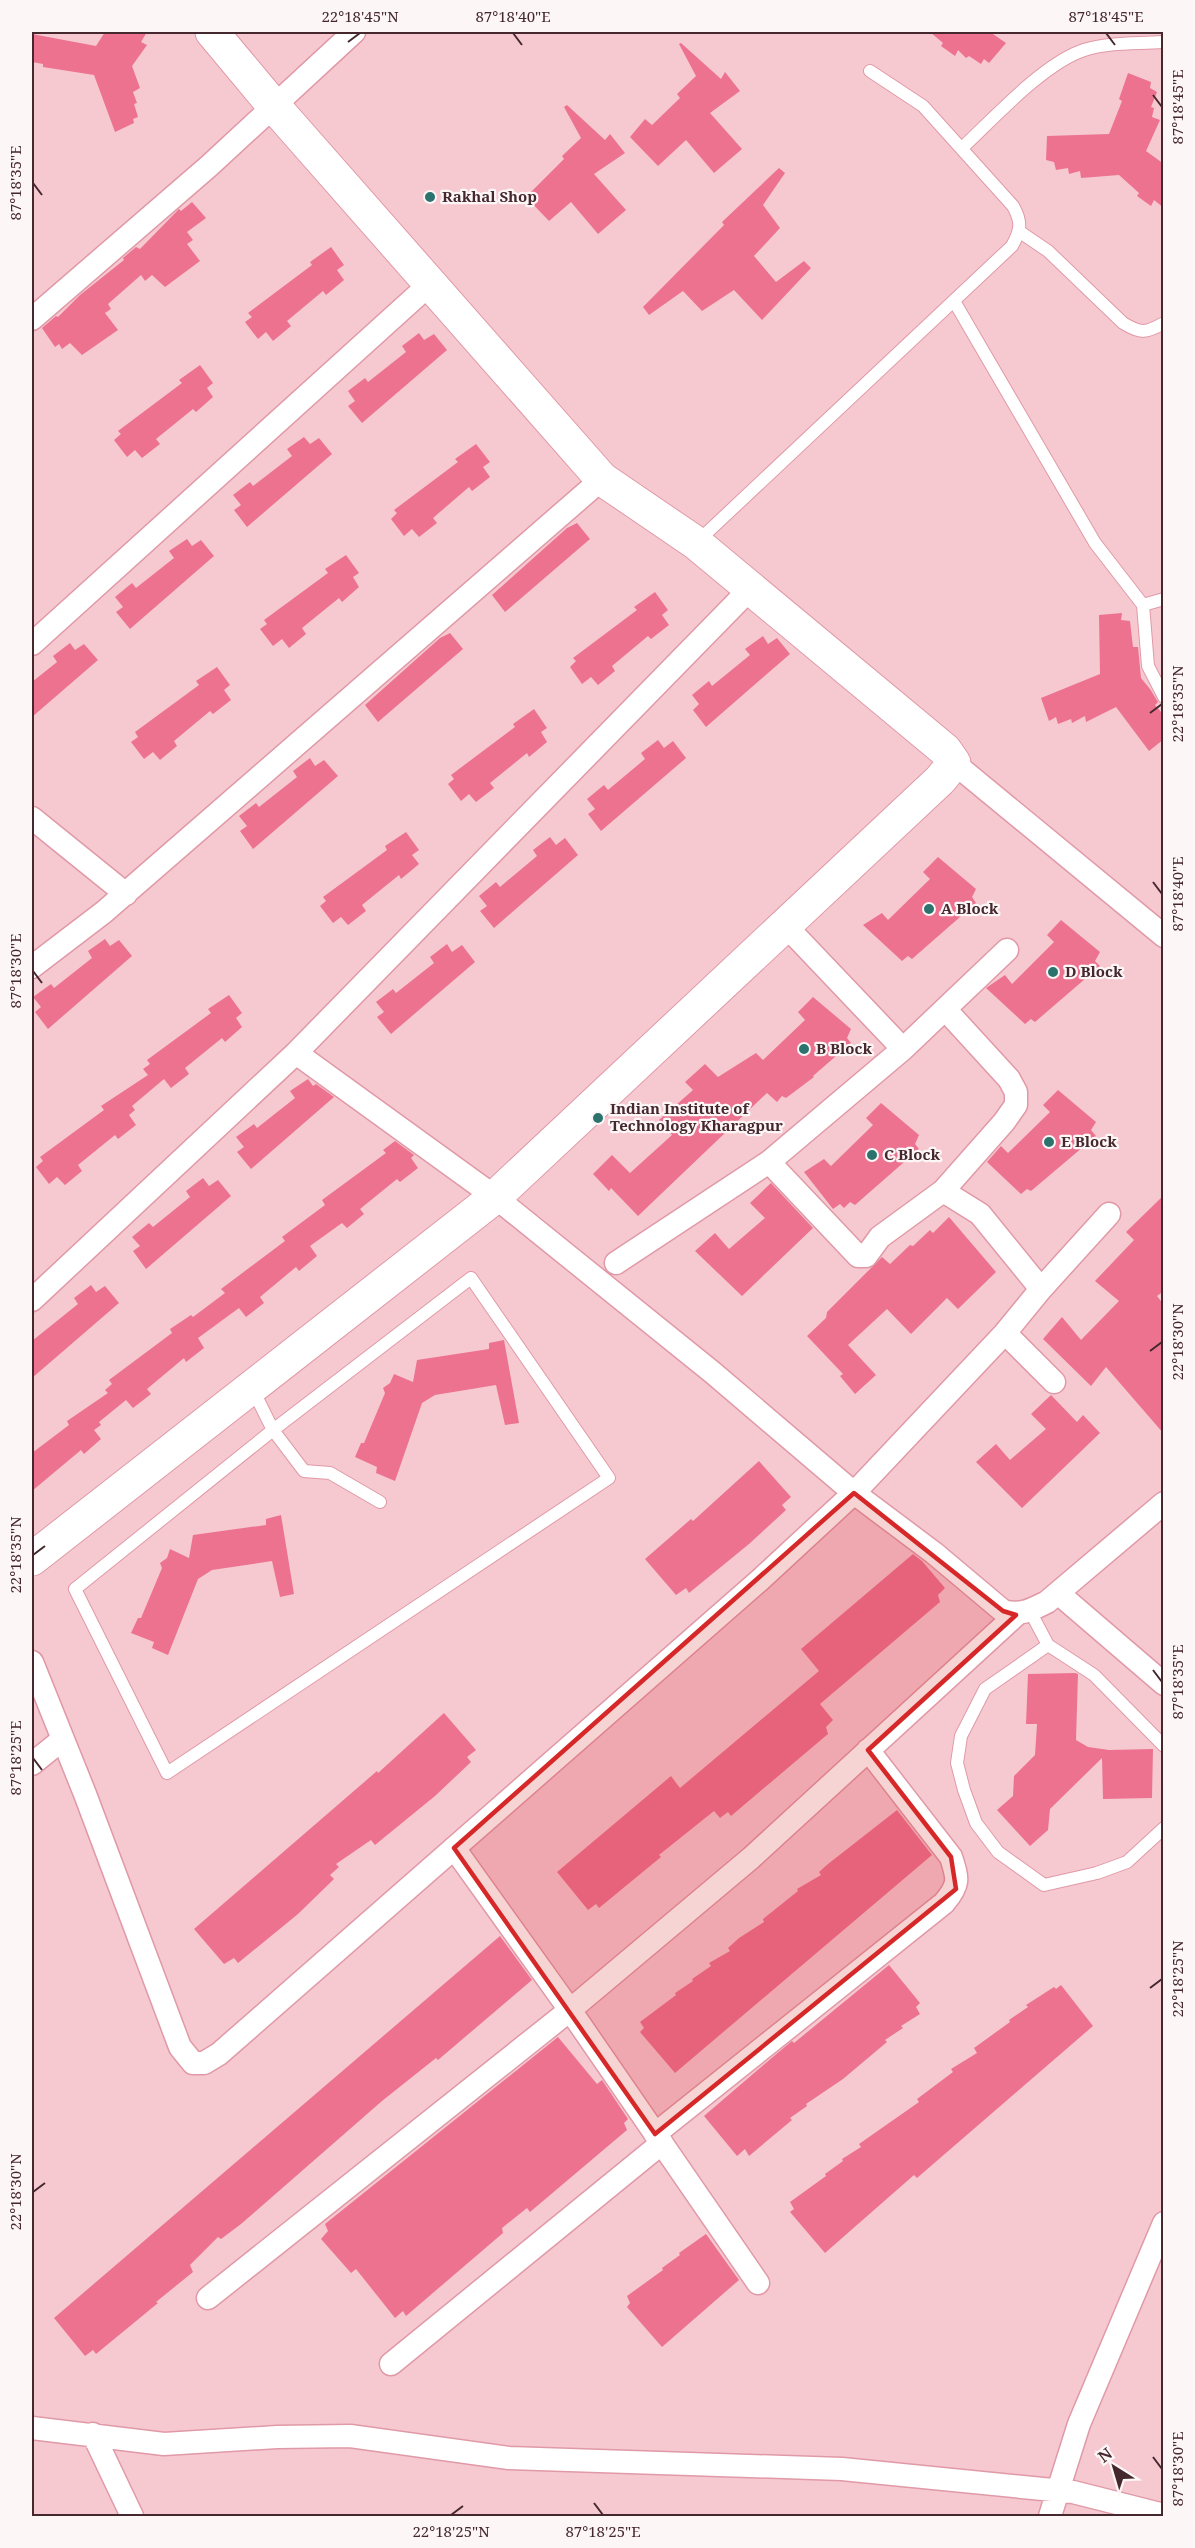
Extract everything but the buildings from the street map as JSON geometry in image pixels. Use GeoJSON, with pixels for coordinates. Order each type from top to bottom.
{"type":"FeatureCollection","features":[{"type":"Feature","properties":{"kind":"street"},"geometry":{"type":"LineString","coordinates":[[212,32],[273,105],[602,479],[696,543],[945,750],[954,763],[1164,936]]}},
{"type":"Feature","properties":{"kind":"street"},"geometry":{"type":"LineString","coordinates":[[32,319],[209,166],[354,32]]}},
{"type":"Feature","properties":{"kind":"street"},"geometry":{"type":"LineString","coordinates":[[32,644],[431,283]]}},
{"type":"Feature","properties":{"kind":"street"},"geometry":{"type":"LineString","coordinates":[[32,967],[126,894],[602,479]]}},
{"type":"Feature","properties":{"kind":"street"},"geometry":{"type":"LineString","coordinates":[[32,1300],[296,1053],[751,588]]}},
{"type":"Feature","properties":{"kind":"street"},"geometry":{"type":"LineString","coordinates":[[32,1559],[495,1197],[786,926],[940,780],[954,763]]}},
{"type":"Feature","properties":{"kind":"street"},"geometry":{"type":"LineString","coordinates":[[32,818],[126,894]]}},
{"type":"Feature","properties":{"kind":"street"},"geometry":{"type":"LineString","coordinates":[[786,926],[903,1049]]}},
{"type":"Feature","properties":{"kind":"street"},"geometry":{"type":"LineString","coordinates":[[616,1263],[769,1162],[903,1049],[1007,950]]}},
{"type":"Feature","properties":{"kind":"street"},"geometry":{"type":"LineString","coordinates":[[769,1162],[858,1256],[866,1256],[880,1237],[943,1191],[1004,1122],[1016,1105],[1016,1092],[1009,1079],[945,1008]]}},
{"type":"Feature","properties":{"kind":"street"},"geometry":{"type":"LineString","coordinates":[[296,1053],[495,1197],[712,1372],[854,1493],[934,1553],[1003,1611],[1023,1613]]}},
{"type":"Feature","properties":{"kind":"street"},"geometry":{"type":"LineString","coordinates":[[943,1191],[980,1214],[1041,1289]]}},
{"type":"Feature","properties":{"kind":"street"},"geometry":{"type":"LineString","coordinates":[[32,1662],[180,2047],[193,2063],[204,2063],[219,2054],[760,1580],[854,1493],[1005,1333],[1041,1289],[1109,1214]]}},
{"type":"Feature","properties":{"kind":"street"},"geometry":{"type":"LineString","coordinates":[[1005,1333],[1053,1382]]}},
{"type":"Feature","properties":{"kind":"street"},"geometry":{"type":"LineString","coordinates":[[208,2298],[570,2010],[751,1858],[868,1750],[1023,1613],[1058,1593],[1164,1503]]}},
{"type":"Feature","properties":{"kind":"street"},"geometry":{"type":"LineString","coordinates":[[1058,1593],[1164,1684]]}},
{"type":"Feature","properties":{"kind":"street"},"geometry":{"type":"LineString","coordinates":[[32,1764],[63,1739]]}},
{"type":"Feature","properties":{"kind":"street"},"geometry":{"type":"LineString","coordinates":[[391,2364],[944,1903],[956,1889],[957,1875],[951,1857],[868,1750]]}},
{"type":"Feature","properties":{"kind":"street"},"geometry":{"type":"LineString","coordinates":[[454,1848],[570,2010],[758,2283]]}},
{"type":"Feature","properties":{"kind":"street"},"geometry":{"type":"LineString","coordinates":[[1050,2517],[1079,2424],[1164,2223]]}},
{"type":"Feature","properties":{"kind":"street"},"geometry":{"type":"LineString","coordinates":[[32,2428],[164,2444],[277,2437],[350,2436],[509,2458],[811,2467],[1058,2490],[1164,2516]]}},
{"type":"Feature","properties":{"kind":"street"},"geometry":{"type":"LineString","coordinates":[[93,2434],[132,2517]]}},
{"type":"Feature","properties":{"kind":"lane"},"geometry":{"type":"LineString","coordinates":[[962,148],[1039,77],[1082,50],[1103,45],[1162,42]]}},
{"type":"Feature","properties":{"kind":"lane"},"geometry":{"type":"LineString","coordinates":[[696,543],[1012,246],[1020,232],[1020,218],[1013,206],[923,106],[870,71]]}},
{"type":"Feature","properties":{"kind":"lane"},"geometry":{"type":"LineString","coordinates":[[1020,232],[1048,251],[1124,323],[1135,330],[1148,332],[1164,323]]}},
{"type":"Feature","properties":{"kind":"lane"},"geometry":{"type":"LineString","coordinates":[[954,301],[1095,543],[1143,605],[1148,666],[1164,697]]}},
{"type":"Feature","properties":{"kind":"lane"},"geometry":{"type":"LineString","coordinates":[[1143,605],[1164,599]]}},
{"type":"Feature","properties":{"kind":"lane"},"geometry":{"type":"LineString","coordinates":[[471,1278],[609,1478],[167,1773],[75,1589],[273,1430],[471,1278]]}},
{"type":"Feature","properties":{"kind":"lane"},"geometry":{"type":"LineString","coordinates":[[252,1387],[273,1430],[304,1471],[330,1473],[380,1502]]}},
{"type":"Feature","properties":{"kind":"lane"},"geometry":{"type":"LineString","coordinates":[[1023,1613],[1048,1645],[1094,1675],[1164,1746]]}},
{"type":"Feature","properties":{"kind":"lane"},"geometry":{"type":"LineString","coordinates":[[1048,1645],[985,1689],[961,1736],[957,1763],[976,1823],[998,1852],[1044,1885],[1097,1873],[1127,1862],[1164,1828]]}},
{"type":"Feature","properties":{"kind":"highlighted area"},"geometry":{"type":"Polygon","coordinates":[[[854,1493],[1003,1611],[1016,1615],[868,1750],[951,1857],[956,1889],[655,2134],[454,1848],[854,1493]]]}},
{"type":"Feature","properties":{"kind":"place","name":"Rakhal Shop"},"geometry":{"type":"Point","coordinates":[430,197]}},
{"type":"Feature","properties":{"kind":"place","name":"A Block"},"geometry":{"type":"Point","coordinates":[929,909]}},
{"type":"Feature","properties":{"kind":"place","name":"D Block"},"geometry":{"type":"Point","coordinates":[1053,972]}},
{"type":"Feature","properties":{"kind":"place","name":"B Block"},"geometry":{"type":"Point","coordinates":[804,1049]}},
{"type":"Feature","properties":{"kind":"place","name":"Indian Institute of Technology Kharagpur"},"geometry":{"type":"Point","coordinates":[598,1118]}},
{"type":"Feature","properties":{"kind":"place","name":"E Block"},"geometry":{"type":"Point","coordinates":[1049,1142]}},
{"type":"Feature","properties":{"kind":"place","name":"C Block"},"geometry":{"type":"Point","coordinates":[872,1155]}}]}
